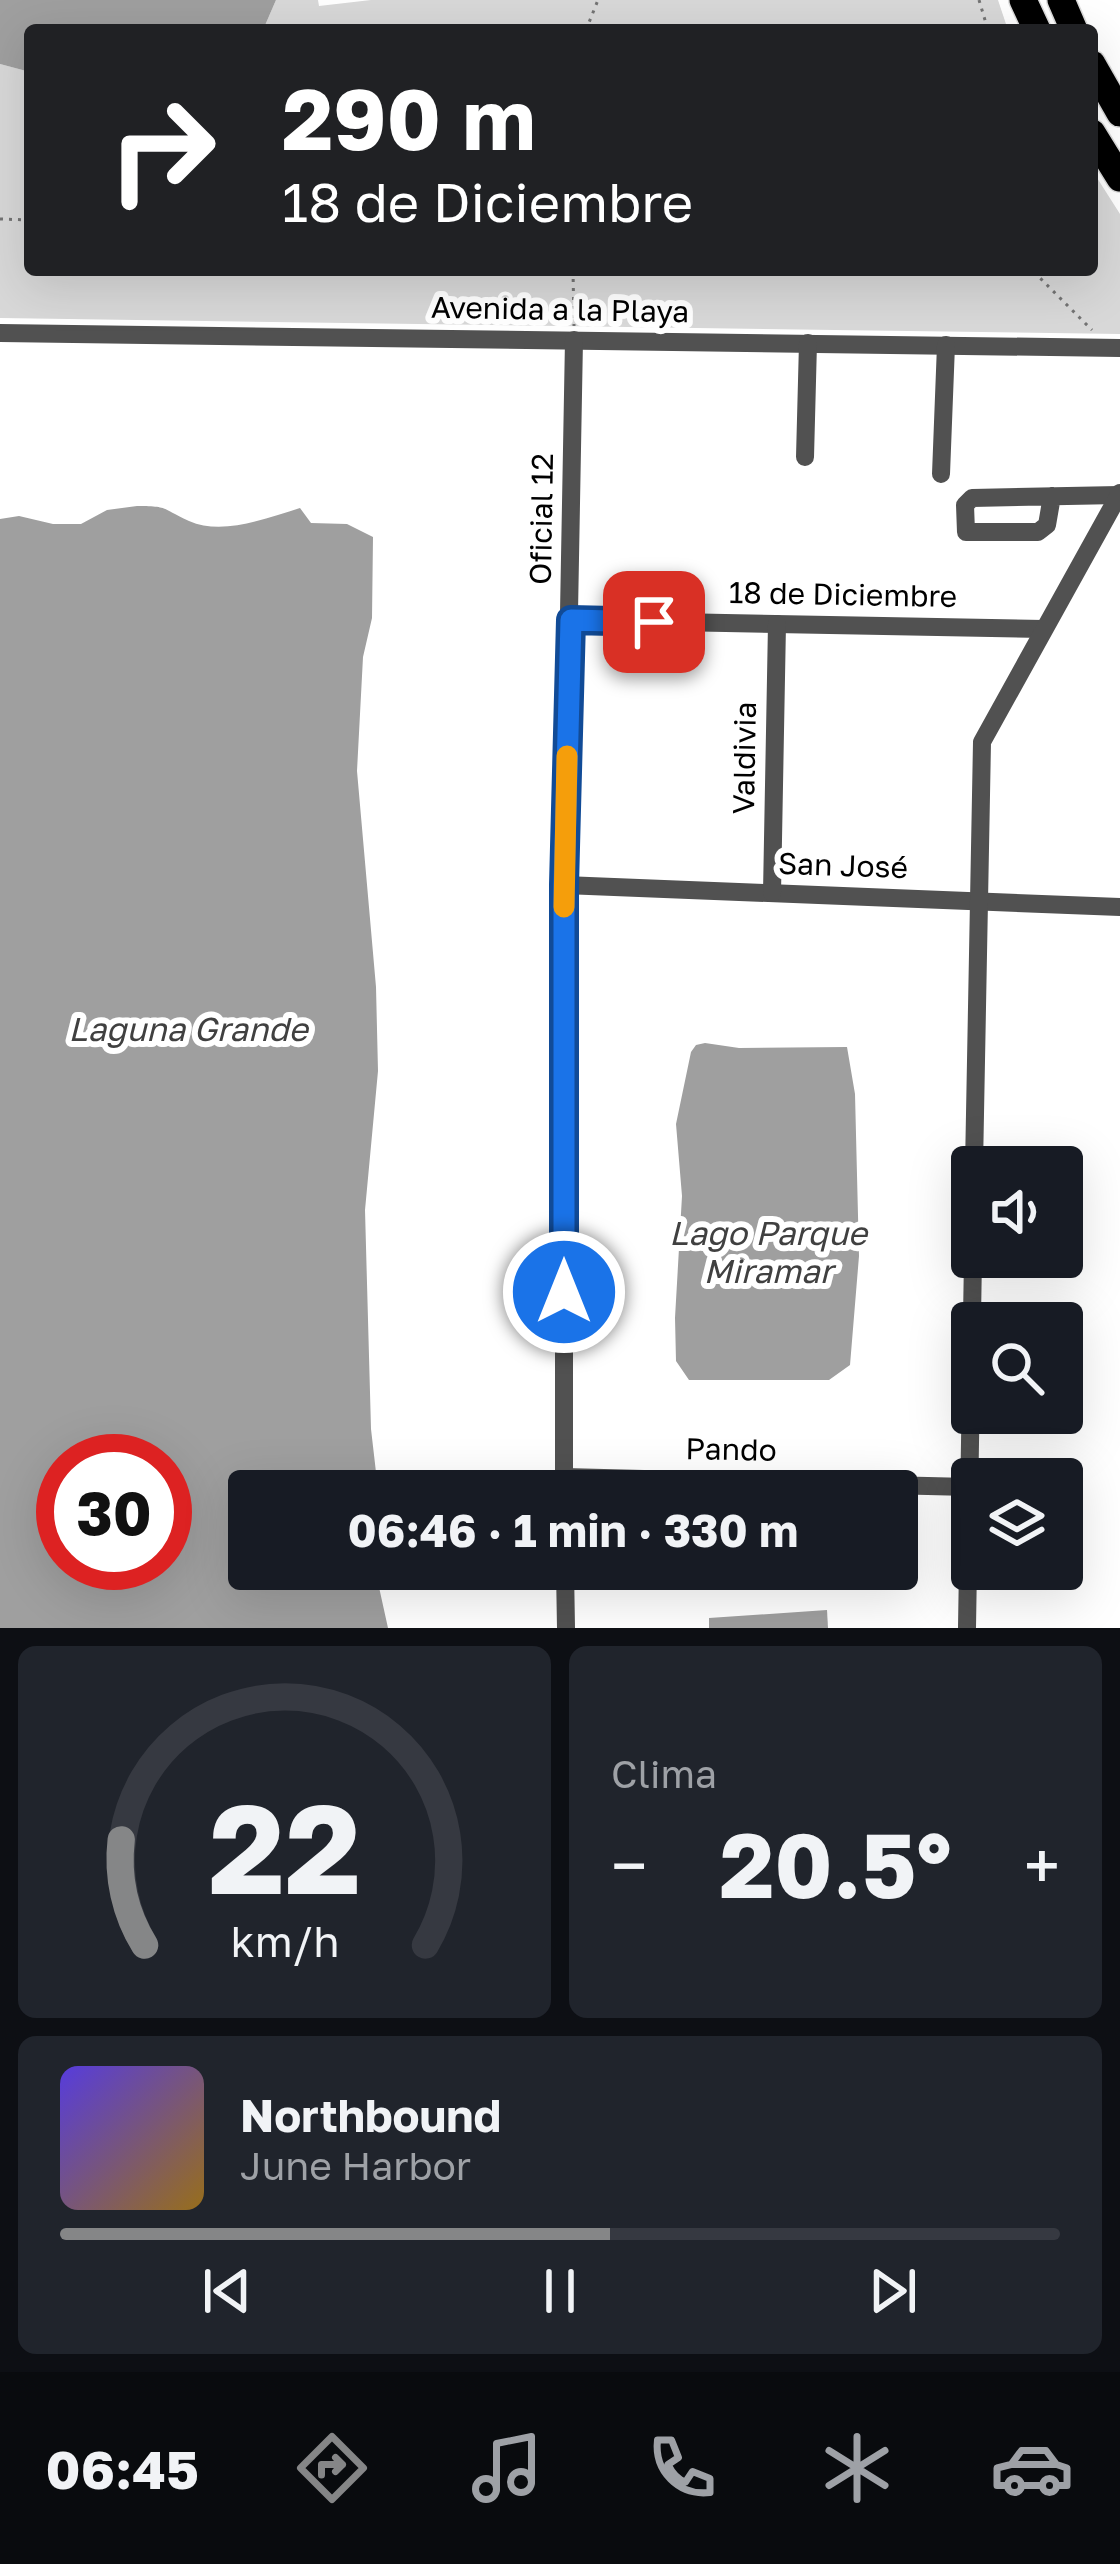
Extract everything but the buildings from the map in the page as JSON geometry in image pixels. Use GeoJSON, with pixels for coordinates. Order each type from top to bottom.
{"type":"FeatureCollection","features":[{"type":"Feature","properties":{"kind":"highway"},"geometry":{"type":"LineString","coordinates":[[1098,74],[1120,113]]}},
{"type":"Feature","properties":{"kind":"highway"},"geometry":{"type":"LineString","coordinates":[[1098,143],[1120,178]]}},
{"type":"Feature","properties":{"kind":"street","name":"Avenida a la Playa"},"geometry":{"type":"LineString","coordinates":[[0,333],[1116,348]]}},
{"type":"Feature","properties":{"kind":"street","name":"Oficial 12"},"geometry":{"type":"LineString","coordinates":[[564,1470],[564,885],[574,340]]}},
{"type":"Feature","properties":{"kind":"street"},"geometry":{"type":"LineString","coordinates":[[806,457],[808,343]]}},
{"type":"Feature","properties":{"kind":"street"},"geometry":{"type":"LineString","coordinates":[[941,474],[946,345]]}},
{"type":"Feature","properties":{"kind":"street"},"geometry":{"type":"LineString","coordinates":[[1052,496],[1047,525],[1038,532],[967,532],[967,500],[1052,496],[1119,494]]}},
{"type":"Feature","properties":{"kind":"street"},"geometry":{"type":"LineString","coordinates":[[974,1146],[982,742],[1119,494]]}},
{"type":"Feature","properties":{"kind":"street","name":"18 de Diciembre"},"geometry":{"type":"LineString","coordinates":[[571,620],[1043,629]]}},
{"type":"Feature","properties":{"kind":"street","name":"Valdivia"},"geometry":{"type":"LineString","coordinates":[[772,893],[777,624]]}},
{"type":"Feature","properties":{"kind":"street","name":"San José"},"geometry":{"type":"LineString","coordinates":[[564,885],[1120,908]]}},
{"type":"Feature","properties":{"kind":"street"},"geometry":{"type":"LineString","coordinates":[[970,1458],[973,1278]]}},
{"type":"Feature","properties":{"kind":"street","name":"Pando"},"geometry":{"type":"LineString","coordinates":[[918,1487],[951,1487]]}},
{"type":"Feature","properties":{"kind":"street"},"geometry":{"type":"LineString","coordinates":[[565,1590],[566,1628]]}},
{"type":"Feature","properties":{"kind":"street"},"geometry":{"type":"LineString","coordinates":[[967,1628],[968,1590]]}},
{"type":"Feature","properties":{"kind":"path"},"geometry":{"type":"LineString","coordinates":[[573,276],[574,340]]}},
{"type":"Feature","properties":{"kind":"path"},"geometry":{"type":"LineString","coordinates":[[1039,276],[1116,348]]}},
{"type":"Feature","properties":{"kind":"shaded area"},"geometry":{"type":"Polygon","coordinates":[[[276,0],[318,0],[319,6],[371,0],[998,0],[1006,24],[266,24],[276,0]]]}},
{"type":"Feature","properties":{"kind":"shaded area"},"geometry":{"type":"Polygon","coordinates":[[[0,64],[24,70],[24,276],[1098,276],[1098,179],[1120,214],[1120,334],[0,318],[0,64]]]}},
{"type":"Feature","properties":{"kind":"water"},"geometry":{"type":"Polygon","coordinates":[[[0,0],[276,0],[266,24],[24,24],[24,70],[0,64],[0,0]]]}},
{"type":"Feature","properties":{"kind":"water","name":"Laguna Grande"},"geometry":{"type":"Polygon","coordinates":[[[137,506],[165,509],[216,527],[300,508],[311,523],[347,524],[373,537],[372,618],[363,657],[357,771],[376,987],[378,1071],[365,1210],[376,1470],[228,1470],[228,1590],[380,1590],[388,1628],[0,1628],[0,519],[19,516],[81,524],[107,510],[137,506]]]}},
{"type":"Feature","properties":{"kind":"water","name":"Lago Parque Miramar"},"geometry":{"type":"Polygon","coordinates":[[[705,1043],[739,1048],[847,1047],[855,1094],[859,1256],[850,1365],[829,1380],[689,1380],[676,1361],[682,1196],[676,1124],[691,1052],[705,1043]]]}},
{"type":"Feature","properties":{"kind":"water"},"geometry":{"type":"Polygon","coordinates":[[[827,1610],[828,1628],[709,1628],[709,1618],[827,1610]]]}},
{"type":"Feature","properties":{"kind":"slow traffic"},"geometry":{"type":"LineString","coordinates":[[564,907],[567,756]]}},
{"type":"Feature","properties":{"kind":"route"},"geometry":{"type":"LineString","coordinates":[[564,1292],[564,885],[571,620],[654,622]]}}]}
